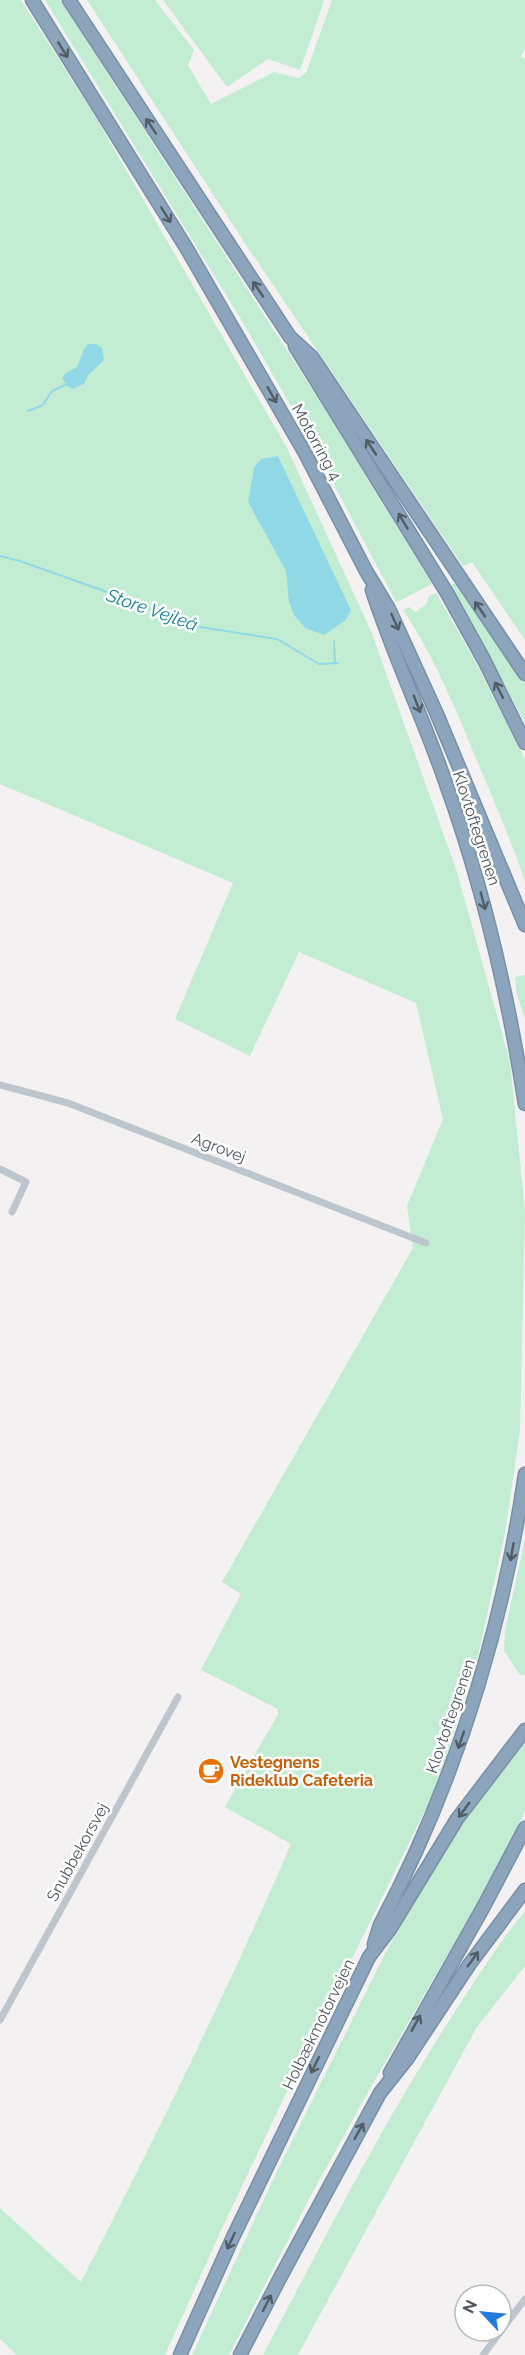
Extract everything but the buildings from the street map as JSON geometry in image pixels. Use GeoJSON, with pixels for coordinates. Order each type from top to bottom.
{"type":"FeatureCollection","features":[{"type":"Feature","properties":{"kind":"highway","name":"Motorring 4"},"geometry":{"type":"LineString","coordinates":[[33,0],[188,249],[305,453],[366,571],[389,609],[436,712],[525,925]]}},
{"type":"Feature","properties":{"kind":"highway"},"geometry":{"type":"LineString","coordinates":[[69,0],[290,338],[385,490],[447,593],[484,660],[525,743]]}},
{"type":"Feature","properties":{"kind":"highway"},"geometry":{"type":"LineString","coordinates":[[290,338],[312,357],[525,674]]}},
{"type":"Feature","properties":{"kind":"highway","name":"Klovtoftegrenen"},"geometry":{"type":"LineString","coordinates":[[366,571],[380,615],[441,770],[468,851],[498,962],[525,1104]]}},
{"type":"Feature","properties":{"kind":"highway","name":"Klovtoftegrenen"},"geometry":{"type":"LineString","coordinates":[[369,1957],[380,1924],[448,1775],[473,1704],[502,1599],[525,1474]]}},
{"type":"Feature","properties":{"kind":"highway","name":"Holbækmotorvejen"},"geometry":{"type":"LineString","coordinates":[[180,2355],[243,2216],[369,1957],[390,1929],[457,1819],[525,1730]]}},
{"type":"Feature","properties":{"kind":"highway"},"geometry":{"type":"LineString","coordinates":[[240,2355],[398,2055],[484,1906],[525,1828]]}},
{"type":"Feature","properties":{"kind":"highway"},"geometry":{"type":"LineString","coordinates":[[380,2093],[407,2059],[474,1958],[525,1890]]}},
{"type":"Feature","properties":{"kind":"street","name":"Agrovej"},"geometry":{"type":"LineString","coordinates":[[0,1085],[68,1102],[426,1243]]}},
{"type":"Feature","properties":{"kind":"street"},"geometry":{"type":"LineString","coordinates":[[0,1169],[26,1182],[12,1212]]}},
{"type":"Feature","properties":{"kind":"street","name":"Snubbekorsvej"},"geometry":{"type":"LineString","coordinates":[[0,2020],[178,1697]]}},
{"type":"Feature","properties":{"kind":"street"},"geometry":{"type":"LineString","coordinates":[[513,2315],[525,2299]]}},
{"type":"Feature","properties":{"kind":"green space"},"geometry":{"type":"Polygon","coordinates":[[[0,0],[21,0],[96,118],[287,448],[371,631],[457,872],[510,1062],[525,1211],[520,1431],[505,1533],[478,1656],[436,1788],[300,2064],[165,2355],[17,2355],[0,2339],[0,2208],[81,2282],[190,2064],[291,1844],[225,1807],[278,1714],[278,1709],[201,1670],[241,1594],[222,1582],[413,1248],[407,1206],[443,1119],[416,1003],[299,952],[250,1056],[175,1019],[233,883],[0,784],[0,0]]]}},
{"type":"Feature","properties":{"kind":"green space"},"geometry":{"type":"Polygon","coordinates":[[[45,0],[60,0],[323,406],[432,584],[397,602],[395,600],[307,434],[239,316],[45,0]]]}},
{"type":"Feature","properties":{"kind":"green space"},"geometry":{"type":"Polygon","coordinates":[[[87,0],[155,0],[194,50],[188,65],[211,104],[274,72],[299,78],[306,73],[332,0],[525,0],[525,47],[521,57],[525,58],[525,640],[472,562],[463,566],[246,245],[87,0]]]}},
{"type":"Feature","properties":{"kind":"green space"},"geometry":{"type":"Polygon","coordinates":[[[163,0],[324,1],[300,70],[268,59],[227,87],[163,0]]]}},
{"type":"Feature","properties":{"kind":"green space"},"geometry":{"type":"Polygon","coordinates":[[[457,583],[525,683],[525,723],[451,585],[457,583]]]}},
{"type":"Feature","properties":{"kind":"green space"},"geometry":{"type":"Polygon","coordinates":[[[436,593],[475,661],[525,759],[525,882],[466,733],[427,649],[403,610],[409,607],[416,612],[427,603],[429,596],[436,593]]]}},
{"type":"Feature","properties":{"kind":"green space"},"geometry":{"type":"Polygon","coordinates":[[[525,975],[525,1019],[517,995],[515,977],[525,975]]]}},
{"type":"Feature","properties":{"kind":"green space"},"geometry":{"type":"Polygon","coordinates":[[[525,1538],[525,1675],[520,1675],[504,1651],[505,1631],[525,1538]]]}},
{"type":"Feature","properties":{"kind":"green space"},"geometry":{"type":"Polygon","coordinates":[[[525,1742],[525,1811],[476,1906],[310,2197],[229,2355],[192,2355],[277,2171],[392,1940],[426,1880],[466,1819],[525,1742]]]}},
{"type":"Feature","properties":{"kind":"green space"},"geometry":{"type":"Polygon","coordinates":[[[525,1911],[525,1966],[477,2027],[298,2355],[263,2355],[352,2187],[422,2064],[475,1981],[525,1911]]]}},
{"type":"Feature","properties":{"kind":"water"},"geometry":{"type":"Polygon","coordinates":[[[88,344],[96,344],[102,348],[104,360],[88,375],[84,384],[72,389],[62,378],[77,367],[88,344]]]}},
{"type":"Feature","properties":{"kind":"water"},"geometry":{"type":"Polygon","coordinates":[[[278,456],[351,610],[346,620],[324,635],[305,628],[294,615],[289,602],[286,571],[248,502],[254,467],[261,459],[278,456]]]}},
{"type":"Feature","properties":{"kind":"waterway"},"geometry":{"type":"LineString","coordinates":[[28,411],[43,405],[52,391],[65,385]]}},
{"type":"Feature","properties":{"kind":"waterway","name":"Store Vejleå"},"geometry":{"type":"LineString","coordinates":[[0,556],[99,589],[194,626],[277,639],[319,664],[338,663]]}},
{"type":"Feature","properties":{"kind":"waterway"},"geometry":{"type":"LineString","coordinates":[[334,641],[335,664]]}},
{"type":"Feature","properties":{"kind":"place","name":"Vestegnens Rideklub Cafeteria"},"geometry":{"type":"Point","coordinates":[211,1771]}}]}
